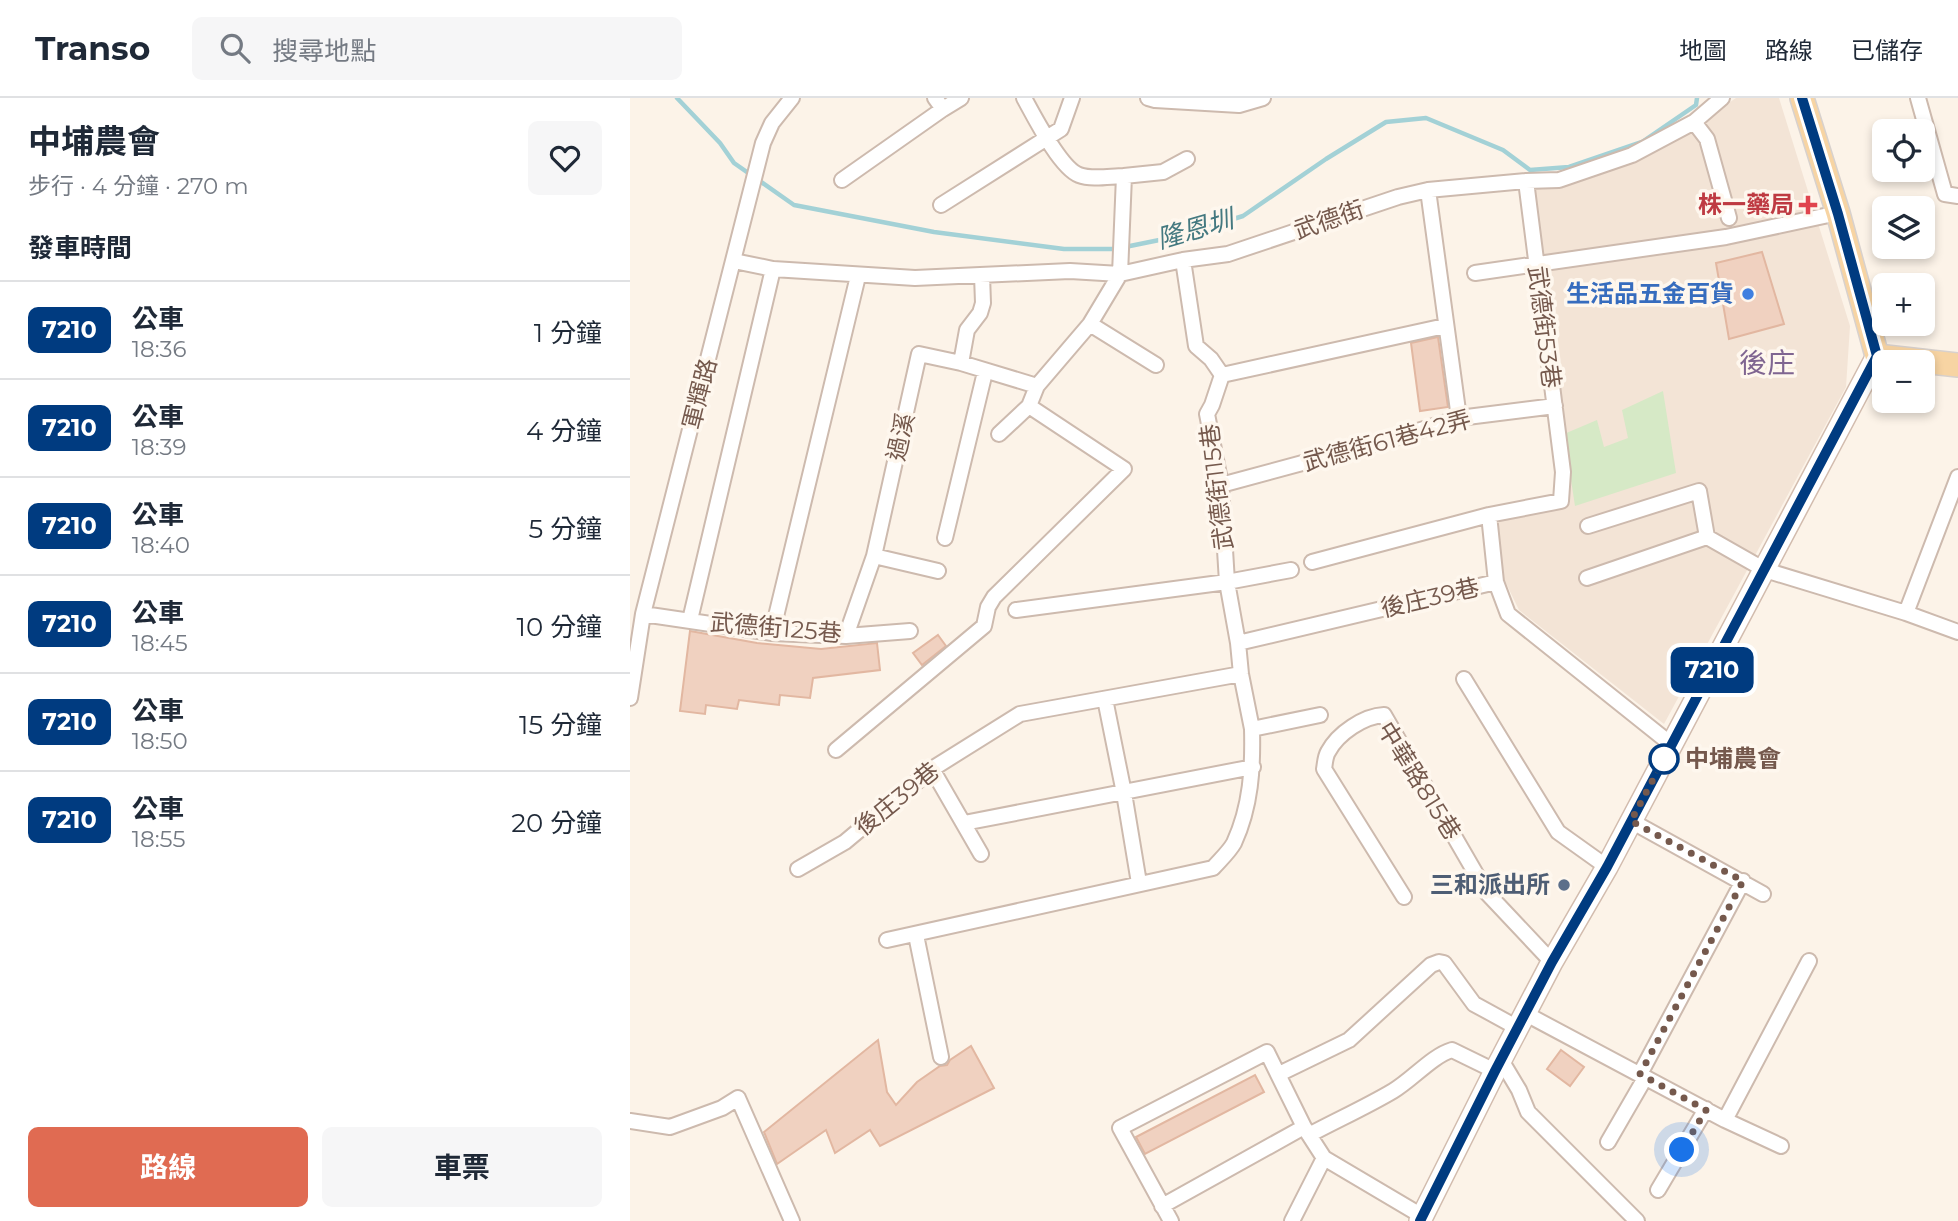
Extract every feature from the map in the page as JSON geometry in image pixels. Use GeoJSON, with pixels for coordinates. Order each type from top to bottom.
{"type":"FeatureCollection","features":[{"type":"Feature","properties":{"kind":"main road"},"geometry":{"type":"LineString","coordinates":[[1802,98],[1838,214],[1875,350]]}},
{"type":"Feature","properties":{"kind":"main road"},"geometry":{"type":"LineString","coordinates":[[1935,362],[1958,365]]}},
{"type":"Feature","properties":{"kind":"main road"},"geometry":{"type":"LineString","coordinates":[[1421,1219],[1552,962],[1607,867],[1872,366]]}},
{"type":"Feature","properties":{"kind":"street","name":"軍輝路"},"geometry":{"type":"LineString","coordinates":[[630,698],[643,614],[763,144],[772,123],[792,98]]}},
{"type":"Feature","properties":{"kind":"street"},"geometry":{"type":"LineString","coordinates":[[842,180],[939,104],[961,98]]}},
{"type":"Feature","properties":{"kind":"street"},"geometry":{"type":"LineString","coordinates":[[1024,98],[1046,138],[1077,175],[1124,176],[1163,172],[1187,159]]}},
{"type":"Feature","properties":{"kind":"street"},"geometry":{"type":"LineString","coordinates":[[941,205],[1061,129],[1072,98]]}},
{"type":"Feature","properties":{"kind":"street"},"geometry":{"type":"LineString","coordinates":[[1148,98],[1239,105],[1263,98]]}},
{"type":"Feature","properties":{"kind":"street","name":"武德街"},"geometry":{"type":"LineString","coordinates":[[734,261],[773,269],[915,278],[1070,271],[1119,274],[1183,260],[1228,254],[1398,197],[1428,190],[1559,180],[1632,155],[1694,122],[1722,98]]}},
{"type":"Feature","properties":{"kind":"street"},"geometry":{"type":"LineString","coordinates":[[1918,98],[1945,194],[1958,196]]}},
{"type":"Feature","properties":{"kind":"street"},"geometry":{"type":"LineString","coordinates":[[1694,122],[1707,139],[1729,218]]}},
{"type":"Feature","properties":{"kind":"street"},"geometry":{"type":"LineString","coordinates":[[999,435],[1029,406],[1037,386],[1090,324],[1119,274],[1124,176]]}},
{"type":"Feature","properties":{"kind":"street","name":"武德街53巷"},"geometry":{"type":"LineString","coordinates":[[1489,515],[1561,501],[1563,472],[1526,181]]}},
{"type":"Feature","properties":{"kind":"street"},"geometry":{"type":"LineString","coordinates":[[1428,190],[1459,418]]}},
{"type":"Feature","properties":{"kind":"street"},"geometry":{"type":"LineString","coordinates":[[1475,273],[1726,237],[1838,214]]}},
{"type":"Feature","properties":{"kind":"street"},"geometry":{"type":"LineString","coordinates":[[1183,260],[1196,346],[1211,359],[1222,375],[1445,326]]}},
{"type":"Feature","properties":{"kind":"street"},"geometry":{"type":"LineString","coordinates":[[691,620],[773,269]]}},
{"type":"Feature","properties":{"kind":"street"},"geometry":{"type":"LineString","coordinates":[[961,363],[967,330],[984,303],[982,275]]}},
{"type":"Feature","properties":{"kind":"street"},"geometry":{"type":"LineString","coordinates":[[772,633],[858,276]]}},
{"type":"Feature","properties":{"kind":"street"},"geometry":{"type":"LineString","coordinates":[[1090,324],[1156,365]]}},
{"type":"Feature","properties":{"kind":"street","name":"過溪"},"geometry":{"type":"LineString","coordinates":[[846,636],[874,556],[919,354],[961,363],[1037,386]]}},
{"type":"Feature","properties":{"kind":"street"},"geometry":{"type":"LineString","coordinates":[[945,538],[985,372]]}},
{"type":"Feature","properties":{"kind":"street","name":"武德街115巷"},"geometry":{"type":"LineString","coordinates":[[1222,375],[1207,414],[1221,485],[1227,582],[1238,643]]}},
{"type":"Feature","properties":{"kind":"street"},"geometry":{"type":"LineString","coordinates":[[836,750],[984,626],[988,607],[994,597],[1124,469],[1029,406]]}},
{"type":"Feature","properties":{"kind":"street","name":"武德街61巷42弄"},"geometry":{"type":"LineString","coordinates":[[1221,485],[1459,418],[1555,406]]}},
{"type":"Feature","properties":{"kind":"street"},"geometry":{"type":"LineString","coordinates":[[1906,613],[1958,477]]}},
{"type":"Feature","properties":{"kind":"street"},"geometry":{"type":"LineString","coordinates":[[1588,526],[1699,491],[1707,537]]}},
{"type":"Feature","properties":{"kind":"street"},"geometry":{"type":"LineString","coordinates":[[1312,562],[1489,515],[1496,582]]}},
{"type":"Feature","properties":{"kind":"street"},"geometry":{"type":"LineString","coordinates":[[1587,578],[1707,537],[1765,570],[1906,613],[1958,632]]}},
{"type":"Feature","properties":{"kind":"street"},"geometry":{"type":"LineString","coordinates":[[874,556],[939,571]]}},
{"type":"Feature","properties":{"kind":"street"},"geometry":{"type":"LineString","coordinates":[[1016,610],[1227,582],[1291,570]]}},
{"type":"Feature","properties":{"kind":"street","name":"後庄39巷"},"geometry":{"type":"LineString","coordinates":[[1238,643],[1496,582],[1508,614],[1672,745]]}},
{"type":"Feature","properties":{"kind":"street","name":"武德街125巷"},"geometry":{"type":"LineString","coordinates":[[643,614],[772,633],[846,636],[910,631]]}},
{"type":"Feature","properties":{"kind":"street"},"geometry":{"type":"LineString","coordinates":[[887,940],[1213,869],[1233,845],[1247,805],[1253,767],[1252,729],[1238,643]]}},
{"type":"Feature","properties":{"kind":"street","name":"後庄39巷"},"geometry":{"type":"LineString","coordinates":[[798,869],[845,842],[932,769],[1020,714],[1241,674]]}},
{"type":"Feature","properties":{"kind":"street"},"geometry":{"type":"LineString","coordinates":[[1464,679],[1558,832],[1607,867]]}},
{"type":"Feature","properties":{"kind":"street"},"geometry":{"type":"LineString","coordinates":[[1105,699],[1139,883]]}},
{"type":"Feature","properties":{"kind":"street"},"geometry":{"type":"LineString","coordinates":[[1252,729],[1320,715]]}},
{"type":"Feature","properties":{"kind":"street","name":"中華路815巷"},"geometry":{"type":"LineString","coordinates":[[1404,897],[1324,769],[1327,753],[1339,738],[1370,716],[1384,715],[1487,893],[1552,962]]}},
{"type":"Feature","properties":{"kind":"street"},"geometry":{"type":"LineString","coordinates":[[964,823],[1253,767]]}},
{"type":"Feature","properties":{"kind":"street"},"geometry":{"type":"LineString","coordinates":[[932,769],[981,853]]}},
{"type":"Feature","properties":{"kind":"street"},"geometry":{"type":"LineString","coordinates":[[1631,821],[1763,894]]}},
{"type":"Feature","properties":{"kind":"street"},"geometry":{"type":"LineString","coordinates":[[1608,1142],[1743,881]]}},
{"type":"Feature","properties":{"kind":"street"},"geometry":{"type":"LineString","coordinates":[[916,935],[941,1057]]}},
{"type":"Feature","properties":{"kind":"street"},"geometry":{"type":"LineString","coordinates":[[1725,1119],[1809,961]]}},
{"type":"Feature","properties":{"kind":"street"},"geometry":{"type":"LineString","coordinates":[[1279,1074],[1349,1040],[1431,965],[1439,962],[1444,963],[1474,1004],[1522,1021],[1643,1076],[1781,1146]]}},
{"type":"Feature","properties":{"kind":"street"},"geometry":{"type":"LineString","coordinates":[[1162,1206],[1307,1131],[1395,1090],[1426,1068],[1441,1053],[1452,1050],[1498,1066],[1518,1090],[1528,1112],[1637,1221]]}},
{"type":"Feature","properties":{"kind":"street"},"geometry":{"type":"LineString","coordinates":[[1171,1221],[1120,1128],[1267,1052],[1307,1131],[1324,1158],[1421,1219]]}},
{"type":"Feature","properties":{"kind":"street"},"geometry":{"type":"LineString","coordinates":[[630,1121],[670,1127],[722,1108],[738,1098],[792,1221]]}},
{"type":"Feature","properties":{"kind":"street"},"geometry":{"type":"LineString","coordinates":[[1658,1190],[1706,1110]]}},
{"type":"Feature","properties":{"kind":"street"},"geometry":{"type":"LineString","coordinates":[[1292,1221],[1324,1158]]}},
{"type":"Feature","properties":{"kind":"shaded area"},"geometry":{"type":"Polygon","coordinates":[[[1736,98],[1779,98],[1850,326],[1846,387],[1664,724],[1519,610],[1503,577],[1496,521],[1564,508],[1559,391],[1533,185],[1601,174],[1711,115],[1736,98]]]}},
{"type":"Feature","properties":{"kind":"green space"},"geometry":{"type":"Polygon","coordinates":[[[1663,391],[1676,473],[1575,506],[1564,434],[1597,420],[1604,447],[1628,438],[1622,410],[1663,391]]]}},
{"type":"Feature","properties":{"kind":"building","name":"生活品五金百貨"},"geometry":{"type":"Polygon","coordinates":[[[1762,252],[1784,324],[1729,339],[1716,263],[1762,252]]]}},
{"type":"Feature","properties":{"kind":"building"},"geometry":{"type":"Polygon","coordinates":[[[1438,337],[1448,407],[1420,411],[1411,343],[1438,337]]]}},
{"type":"Feature","properties":{"kind":"building"},"geometry":{"type":"Polygon","coordinates":[[[690,631],[757,643],[821,649],[877,643],[880,670],[813,678],[810,698],[780,695],[779,705],[739,700],[737,709],[706,705],[705,714],[680,711],[690,631]]]}},
{"type":"Feature","properties":{"kind":"building"},"geometry":{"type":"Polygon","coordinates":[[[938,635],[946,646],[922,665],[913,653],[938,635]]]}},
{"type":"Feature","properties":{"kind":"building"},"geometry":{"type":"Polygon","coordinates":[[[878,1040],[887,1092],[896,1105],[917,1082],[940,1066],[947,1065],[971,1046],[994,1088],[880,1146],[870,1130],[835,1153],[826,1130],[777,1164],[764,1132],[878,1040]]]}},
{"type":"Feature","properties":{"kind":"building"},"geometry":{"type":"Polygon","coordinates":[[[1561,1050],[1584,1067],[1570,1086],[1547,1069],[1561,1050]]]}},
{"type":"Feature","properties":{"kind":"building"},"geometry":{"type":"Polygon","coordinates":[[[1255,1075],[1264,1092],[1145,1154],[1136,1137],[1255,1075]]]}},
{"type":"Feature","properties":{"kind":"waterway","name":"隆恩圳"},"geometry":{"type":"LineString","coordinates":[[677,98],[720,143],[734,163],[794,205],[934,232],[1064,249],[1117,249]]}},
{"type":"Feature","properties":{"kind":"waterway","name":"隆恩圳"},"geometry":{"type":"LineString","coordinates":[[1125,247],[1179,236],[1243,216],[1386,122],[1426,118],[1503,150],[1530,170],[1569,167],[1642,142],[1696,105],[1697,98]]}},
{"type":"Feature","properties":{"kind":"bus line","name":"7210"},"geometry":{"type":"LineString","coordinates":[[1420,1221],[1552,962],[1607,867],[1877,356],[1838,214],[1802,98]]}},
{"type":"Feature","properties":{"kind":"place","name":"株一藥局"},"geometry":{"type":"Point","coordinates":[1808,205]}},
{"type":"Feature","properties":{"kind":"place","name":"生活品五金百貨"},"geometry":{"type":"Point","coordinates":[1748,294]}},
{"type":"Feature","properties":{"kind":"place","name":"中埔農會"},"geometry":{"type":"Point","coordinates":[1664,759]}},
{"type":"Feature","properties":{"kind":"place","name":"三和派出所"},"geometry":{"type":"Point","coordinates":[1564,885]}},
{"type":"Feature","properties":{"kind":"district","name":"後庄"},"geometry":{"type":"Point","coordinates":[1767,363]}},
{"type":"Feature","properties":{"kind":"route"},"geometry":{"type":"LineString","coordinates":[[1664,759],[1631,821],[1743,881],[1640,1074],[1706,1110],[1682,1150]]}}]}
